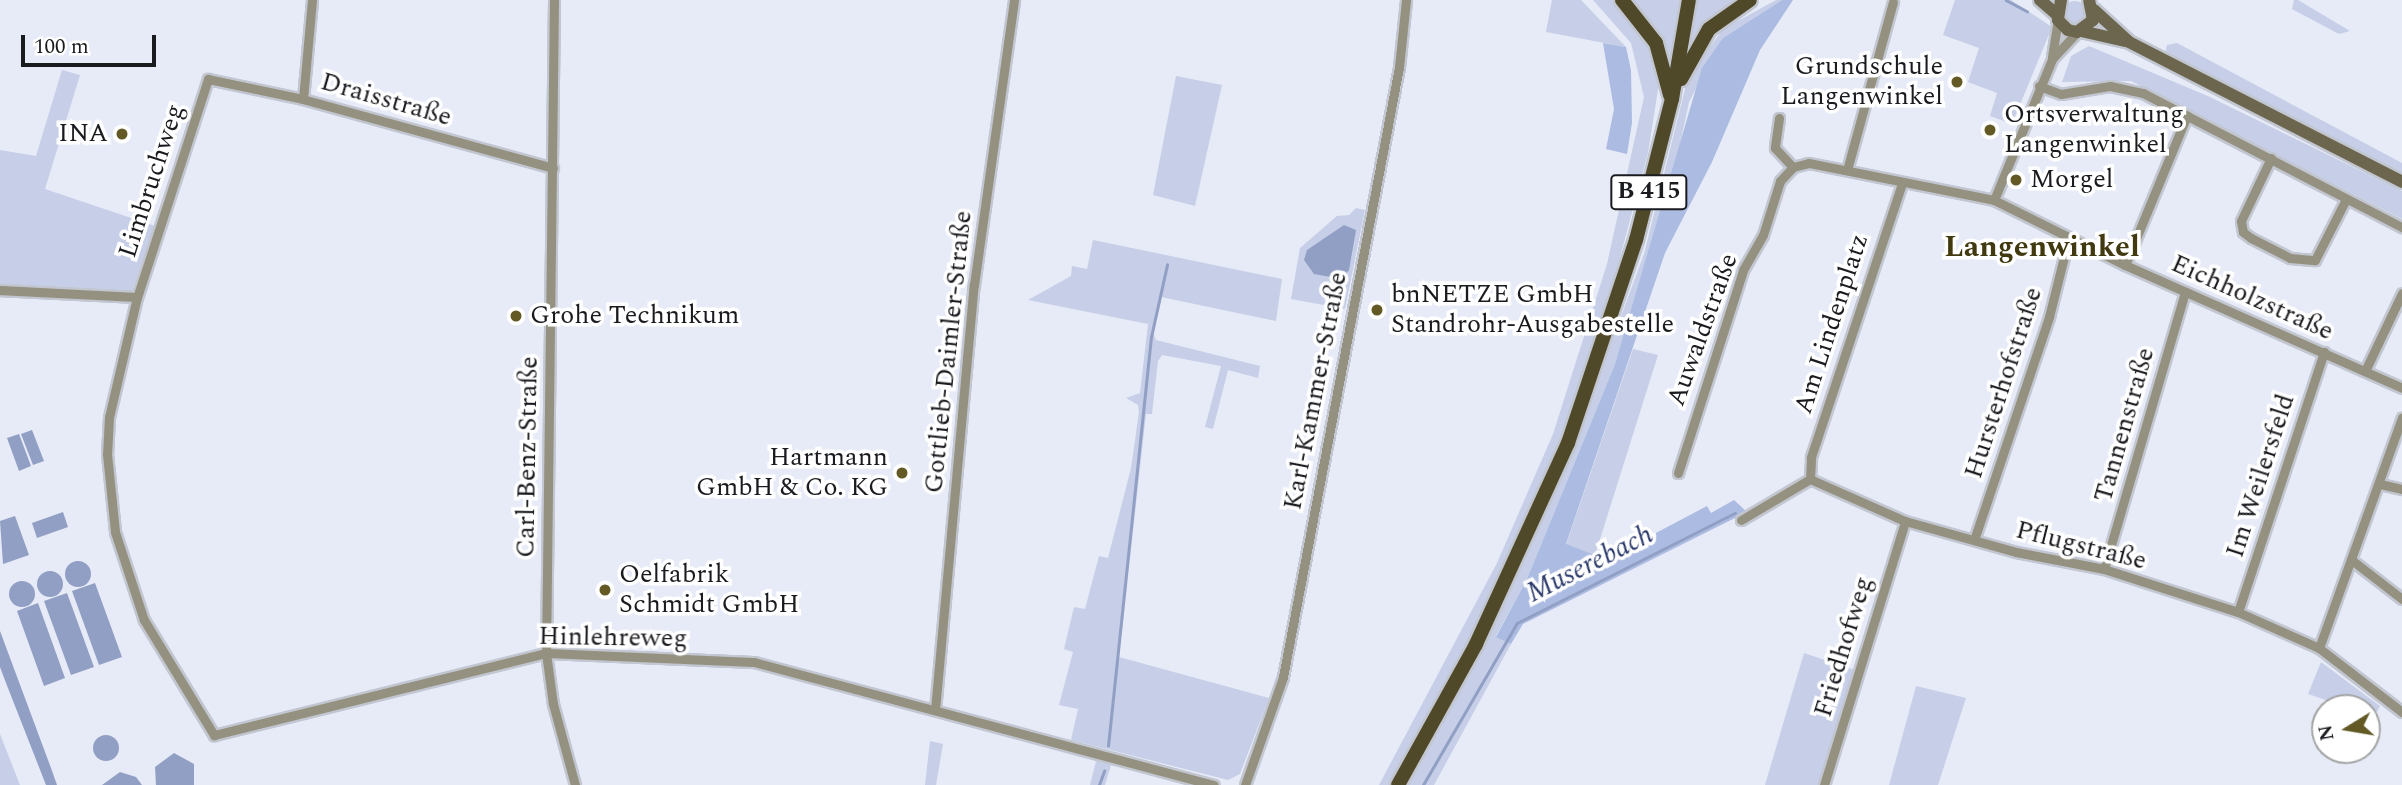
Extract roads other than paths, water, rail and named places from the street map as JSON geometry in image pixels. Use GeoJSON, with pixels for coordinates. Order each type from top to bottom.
{"type":"FeatureCollection","features":[{"type":"Feature","properties":{"kind":"main road"},"geometry":{"type":"LineString","coordinates":[[1622,0],[1656,43],[1672,99]]}},
{"type":"Feature","properties":{"kind":"main road","name":"B 415"},"geometry":{"type":"LineString","coordinates":[[1398,785],[1482,631],[1568,443],[1624,283],[1672,99],[1689,0]]}},
{"type":"Feature","properties":{"kind":"main road"},"geometry":{"type":"LineString","coordinates":[[1672,99],[1692,52],[1709,29],[1751,0]]}},
{"type":"Feature","properties":{"kind":"street"},"geometry":{"type":"LineString","coordinates":[[303,99],[312,0]]}},
{"type":"Feature","properties":{"kind":"street","name":"Carl-Benz-Straße"},"geometry":{"type":"LineString","coordinates":[[554,0],[546,653],[553,704],[575,785]]}},
{"type":"Feature","properties":{"kind":"street","name":"Gottlieb-Daimler-Straße"},"geometry":{"type":"LineString","coordinates":[[935,710],[974,285],[1014,0]]}},
{"type":"Feature","properties":{"kind":"street","name":"Karl-Kammer-Straße"},"geometry":{"type":"LineString","coordinates":[[1245,785],[1283,677],[1399,67],[1406,0]]}},
{"type":"Feature","properties":{"kind":"street"},"geometry":{"type":"LineString","coordinates":[[2040,0],[2064,28],[2129,42],[2402,182]]}},
{"type":"Feature","properties":{"kind":"street"},"geometry":{"type":"LineString","coordinates":[[2052,59],[2061,0]]}},
{"type":"Feature","properties":{"kind":"street"},"geometry":{"type":"LineString","coordinates":[[1779,118],[1775,148],[1793,167],[1809,163],[1847,170],[1893,2]]}},
{"type":"Feature","properties":{"kind":"street"},"geometry":{"type":"LineString","coordinates":[[1994,200],[2052,59],[2079,31],[2090,25],[2092,3]]}},
{"type":"Feature","properties":{"kind":"street"},"geometry":{"type":"LineString","coordinates":[[2092,3],[2129,42]]}},
{"type":"Feature","properties":{"kind":"street","name":"Draisstraße"},"geometry":{"type":"LineString","coordinates":[[208,79],[303,99],[552,167]]}},
{"type":"Feature","properties":{"kind":"street","name":"Limbruchweg"},"geometry":{"type":"LineString","coordinates":[[208,79],[137,297],[109,417],[107,454],[115,532],[144,620],[214,735]]}},
{"type":"Feature","properties":{"kind":"street"},"geometry":{"type":"LineString","coordinates":[[2039,86],[2061,94],[2110,86],[2143,93],[2271,158],[2344,201],[2402,227]]}},
{"type":"Feature","properties":{"kind":"street"},"geometry":{"type":"LineString","coordinates":[[2125,265],[2187,115]]}},
{"type":"Feature","properties":{"kind":"street"},"geometry":{"type":"LineString","coordinates":[[2271,158],[2241,221],[2243,232],[2251,238],[2290,258],[2315,260],[2344,201]]}},
{"type":"Feature","properties":{"kind":"street","name":"Auwaldstraße"},"geometry":{"type":"LineString","coordinates":[[1678,473],[1743,270],[1763,235],[1780,181],[1793,167]]}},
{"type":"Feature","properties":{"kind":"street","name":"Eichholzstraße"},"geometry":{"type":"LineString","coordinates":[[1847,170],[1902,184],[1994,200],[2125,265],[2402,388]]}},
{"type":"Feature","properties":{"kind":"street","name":"Am Lindenplatz"},"geometry":{"type":"LineString","coordinates":[[1810,479],[1811,457],[1902,184]]}},
{"type":"Feature","properties":{"kind":"street","name":"Hursterhofstraße"},"geometry":{"type":"LineString","coordinates":[[1974,540],[2049,317],[2069,237]]}},
{"type":"Feature","properties":{"kind":"street","name":"Limbruchweg"},"geometry":{"type":"LineString","coordinates":[[0,290],[137,297]]}},
{"type":"Feature","properties":{"kind":"street","name":"Tannenstraße"},"geometry":{"type":"LineString","coordinates":[[2104,569],[2138,463],[2185,292]]}},
{"type":"Feature","properties":{"kind":"street"},"geometry":{"type":"LineString","coordinates":[[2365,371],[2402,293]]}},
{"type":"Feature","properties":{"kind":"street","name":"Im Weilersfeld"},"geometry":{"type":"LineString","coordinates":[[2238,612],[2324,352]]}},
{"type":"Feature","properties":{"kind":"street"},"geometry":{"type":"LineString","coordinates":[[2319,648],[2353,561],[2402,418]]}},
{"type":"Feature","properties":{"kind":"street"},"geometry":{"type":"LineString","coordinates":[[1741,520],[1810,479]]}},
{"type":"Feature","properties":{"kind":"street","name":"Pflugstraße"},"geometry":{"type":"LineString","coordinates":[[1810,479],[1905,521],[1974,540],[2104,569],[2238,612],[2319,648],[2402,712]]}},
{"type":"Feature","properties":{"kind":"street"},"geometry":{"type":"LineString","coordinates":[[2380,484],[2402,489]]}},
{"type":"Feature","properties":{"kind":"street","name":"Friedhofweg"},"geometry":{"type":"LineString","coordinates":[[1824,785],[1905,521]]}},
{"type":"Feature","properties":{"kind":"street"},"geometry":{"type":"LineString","coordinates":[[2353,561],[2402,598]]}},
{"type":"Feature","properties":{"kind":"street","name":"Hinlehreweg"},"geometry":{"type":"LineString","coordinates":[[214,735],[546,653],[754,662],[1214,785]]}},
{"type":"Feature","properties":{"kind":"waterway"},"geometry":{"type":"LineString","coordinates":[[2006,0],[2027,11]]}},
{"type":"Feature","properties":{"kind":"waterway"},"geometry":{"type":"LineString","coordinates":[[1108,746],[1151,337],[1167,265]]}},
{"type":"Feature","properties":{"kind":"waterway","name":"Muserebach"},"geometry":{"type":"LineString","coordinates":[[1423,785],[1517,623],[1735,513]]}},
{"type":"Feature","properties":{"kind":"waterway"},"geometry":{"type":"LineString","coordinates":[[1099,785],[1104,771]]}},
{"type":"Feature","properties":{"kind":"place","name":"Grundschule Langenwinkel"},"geometry":{"type":"Point","coordinates":[1957,82]}},
{"type":"Feature","properties":{"kind":"place","name":"Ortsverwaltung Langenwinkel"},"geometry":{"type":"Point","coordinates":[1990,130]}},
{"type":"Feature","properties":{"kind":"place","name":"INA"},"geometry":{"type":"Point","coordinates":[122,134]}},
{"type":"Feature","properties":{"kind":"place","name":"Morgel"},"geometry":{"type":"Point","coordinates":[2016,180]}},
{"type":"Feature","properties":{"kind":"place","name":"bnNETZE GmbH Standrohr-Ausgabestelle"},"geometry":{"type":"Point","coordinates":[1377,310]}},
{"type":"Feature","properties":{"kind":"place","name":"Grohe Technikum"},"geometry":{"type":"Point","coordinates":[516,316]}},
{"type":"Feature","properties":{"kind":"place","name":"Hartmann GmbH & Co. KG"},"geometry":{"type":"Point","coordinates":[902,473]}},
{"type":"Feature","properties":{"kind":"place","name":"Oelfabrik Schmidt GmbH"},"geometry":{"type":"Point","coordinates":[605,590]}},
{"type":"Feature","properties":{"kind":"district","name":"Langenwinkel"},"geometry":{"type":"Point","coordinates":[2042,247]}}]}
